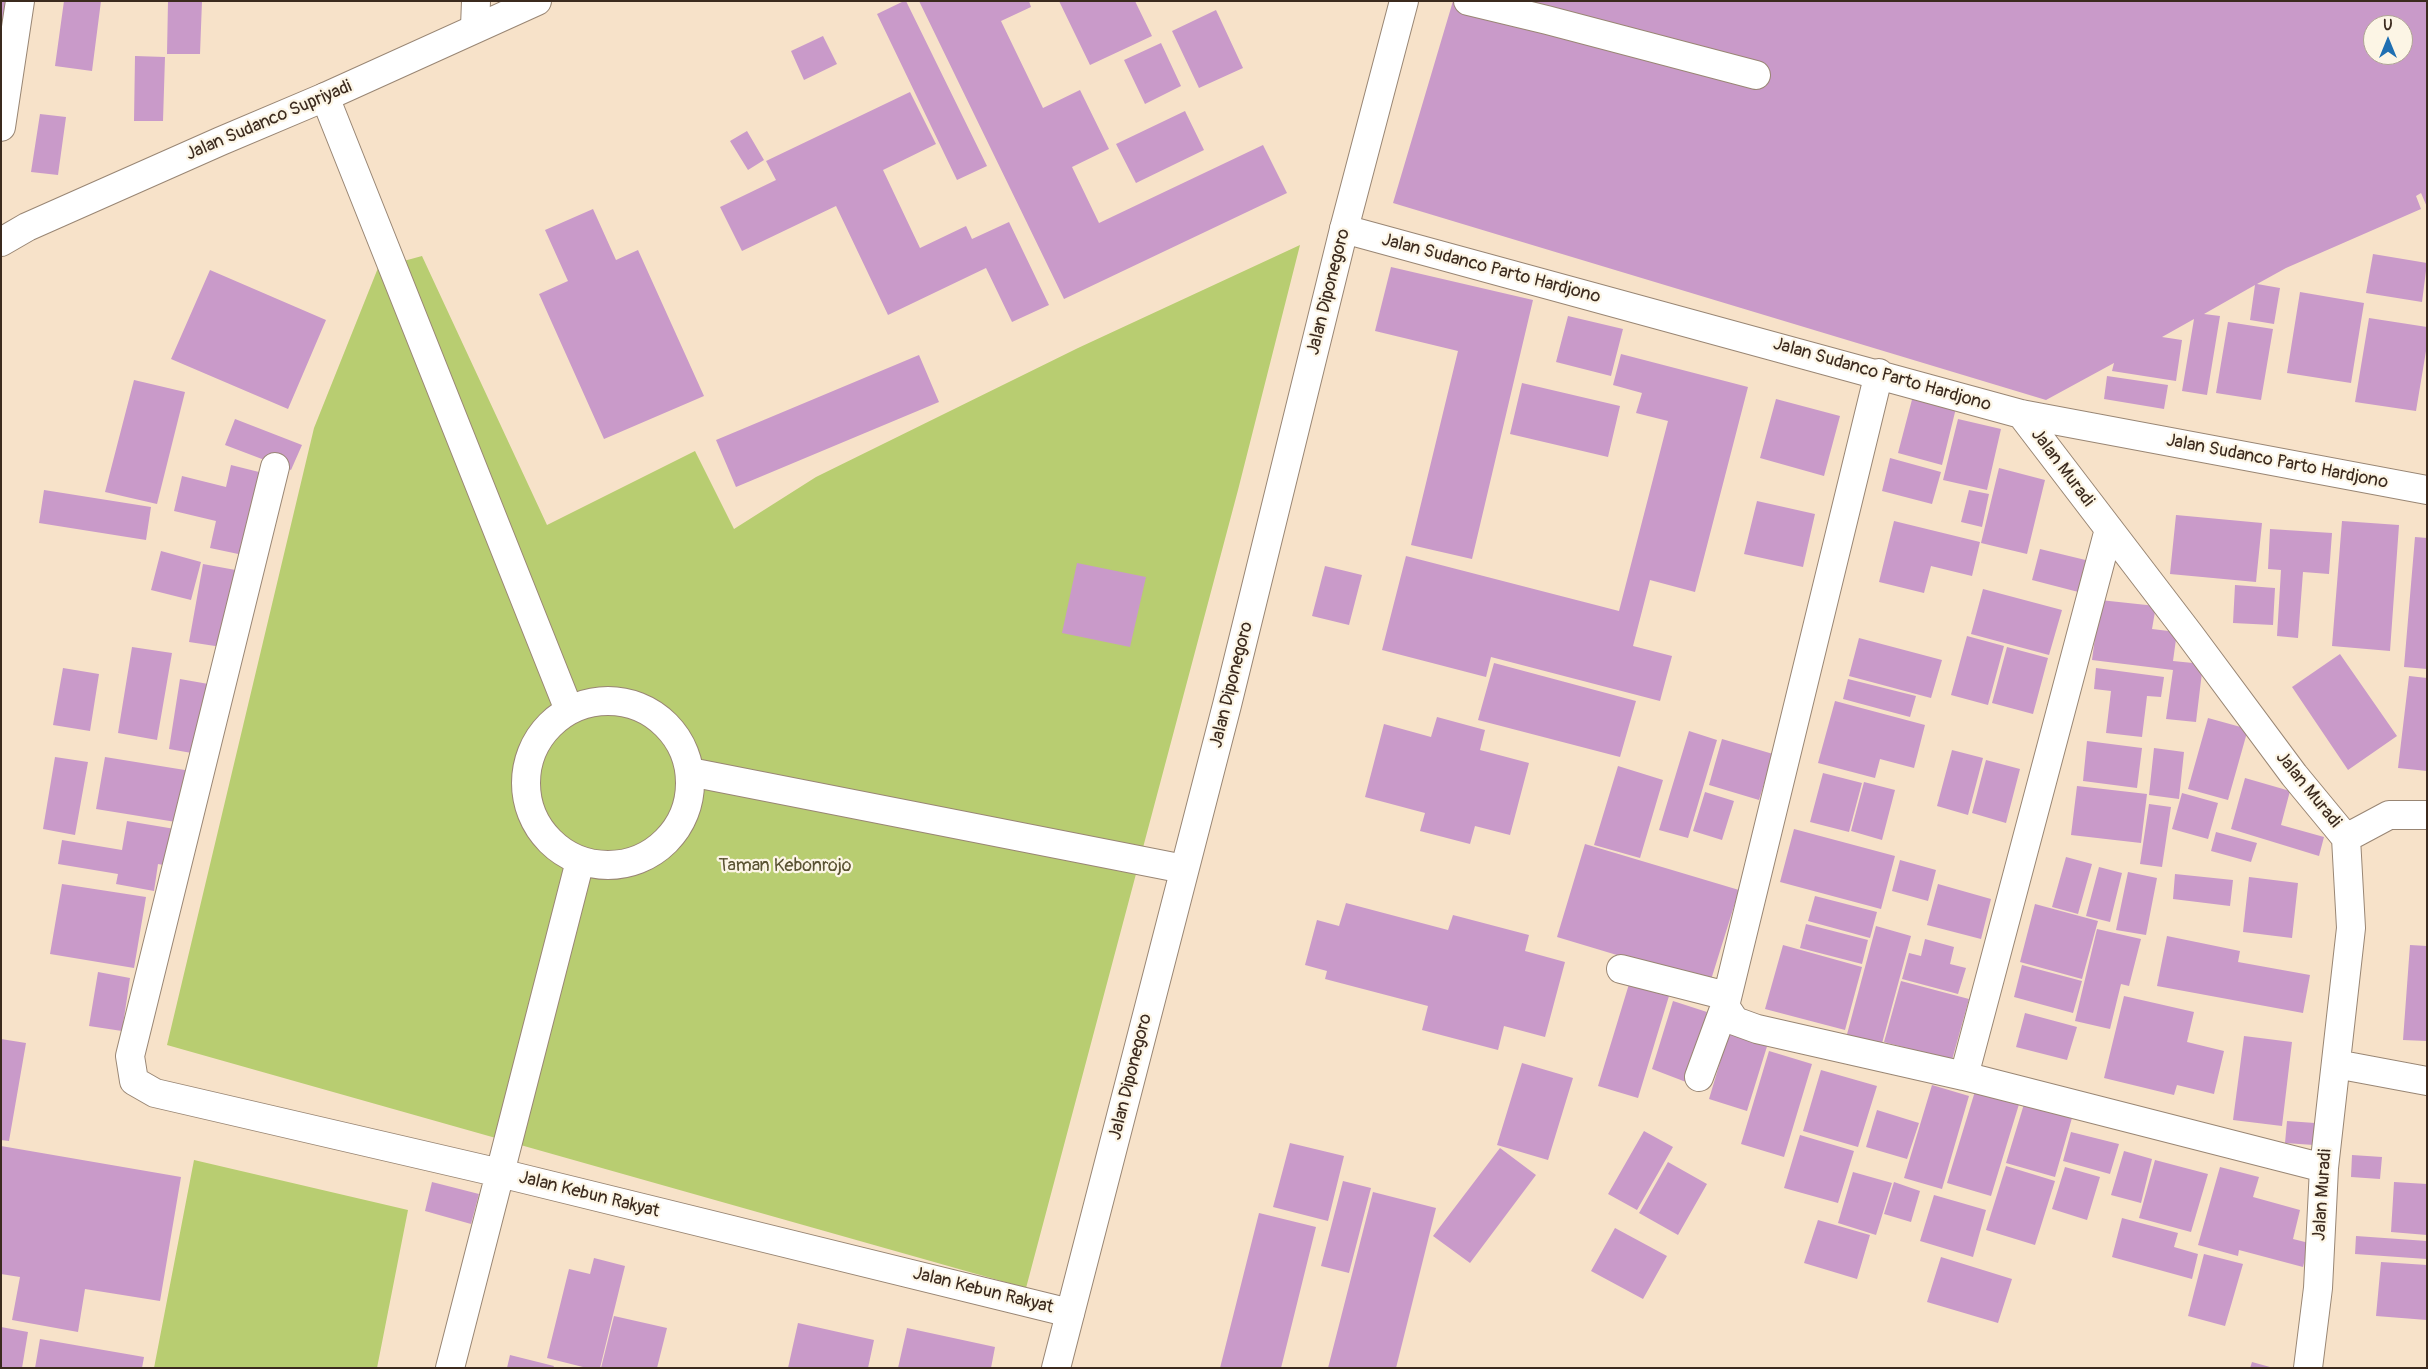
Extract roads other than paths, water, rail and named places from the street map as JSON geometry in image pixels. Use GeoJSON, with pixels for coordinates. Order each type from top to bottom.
{"type":"FeatureCollection","features":[{"type":"Feature","properties":{"kind":"street"},"geometry":{"type":"LineString","coordinates":[[1,127],[20,1]]}},
{"type":"Feature","properties":{"kind":"street","name":"Jalan Sudanco Supriyadi"},"geometry":{"type":"LineString","coordinates":[[1,242],[27,228],[221,141],[326,97],[476,14],[537,1]]}},
{"type":"Feature","properties":{"kind":"street","name":"Jalan Diponegoro"},"geometry":{"type":"LineString","coordinates":[[1056,1368],[1184,869],[1344,229],[1404,1]]}},
{"type":"Feature","properties":{"kind":"street"},"geometry":{"type":"LineString","coordinates":[[1468,1],[1756,75]]}},
{"type":"Feature","properties":{"kind":"street"},"geometry":{"type":"LineString","coordinates":[[326,97],[569,710]]}},
{"type":"Feature","properties":{"kind":"street","name":"Jalan Sudanco Parto Hardjono"},"geometry":{"type":"LineString","coordinates":[[1344,229],[1879,373],[2021,414],[2427,490]]}},
{"type":"Feature","properties":{"kind":"street"},"geometry":{"type":"LineString","coordinates":[[1699,1077],[1726,1001],[1879,373]]}},
{"type":"Feature","properties":{"kind":"street","name":"Jalan Muradi"},"geometry":{"type":"LineString","coordinates":[[2021,414],[2190,634],[2294,775],[2346,838],[2351,928],[2324,1168],[2318,1288],[2308,1368]]}},
{"type":"Feature","properties":{"kind":"street","name":"Jalan Kebun Rakyat"},"geometry":{"type":"LineString","coordinates":[[275,467],[130,1056],[134,1080],[155,1093],[500,1173],[1070,1313]]}},
{"type":"Feature","properties":{"kind":"street"},"geometry":{"type":"LineString","coordinates":[[1964,1076],[2109,530]]}},
{"type":"Feature","properties":{"kind":"street"},"geometry":{"type":"LineString","coordinates":[[596,701],[622,702],[657,717],[677,738],[690,772],[688,801],[678,826],[648,855],[616,865],[580,861],[546,838],[530,813],[526,794],[527,765],[545,729],[569,710],[596,701]]}},
{"type":"Feature","properties":{"kind":"street"},"geometry":{"type":"LineString","coordinates":[[690,772],[1184,869]]}},
{"type":"Feature","properties":{"kind":"street"},"geometry":{"type":"LineString","coordinates":[[2346,838],[2389,815],[2427,816]]}},
{"type":"Feature","properties":{"kind":"street"},"geometry":{"type":"LineString","coordinates":[[450,1368],[580,861]]}},
{"type":"Feature","properties":{"kind":"street"},"geometry":{"type":"LineString","coordinates":[[1621,969],[1726,1001],[1735,1021],[1757,1029],[1964,1076],[2324,1168]]}},
{"type":"Feature","properties":{"kind":"street"},"geometry":{"type":"LineString","coordinates":[[2336,1064],[2427,1081]]}},
{"type":"Feature","properties":{"kind":"park label","name":"Taman Kebonrojo"},"geometry":{"type":"Point","coordinates":[785,866]}}]}
